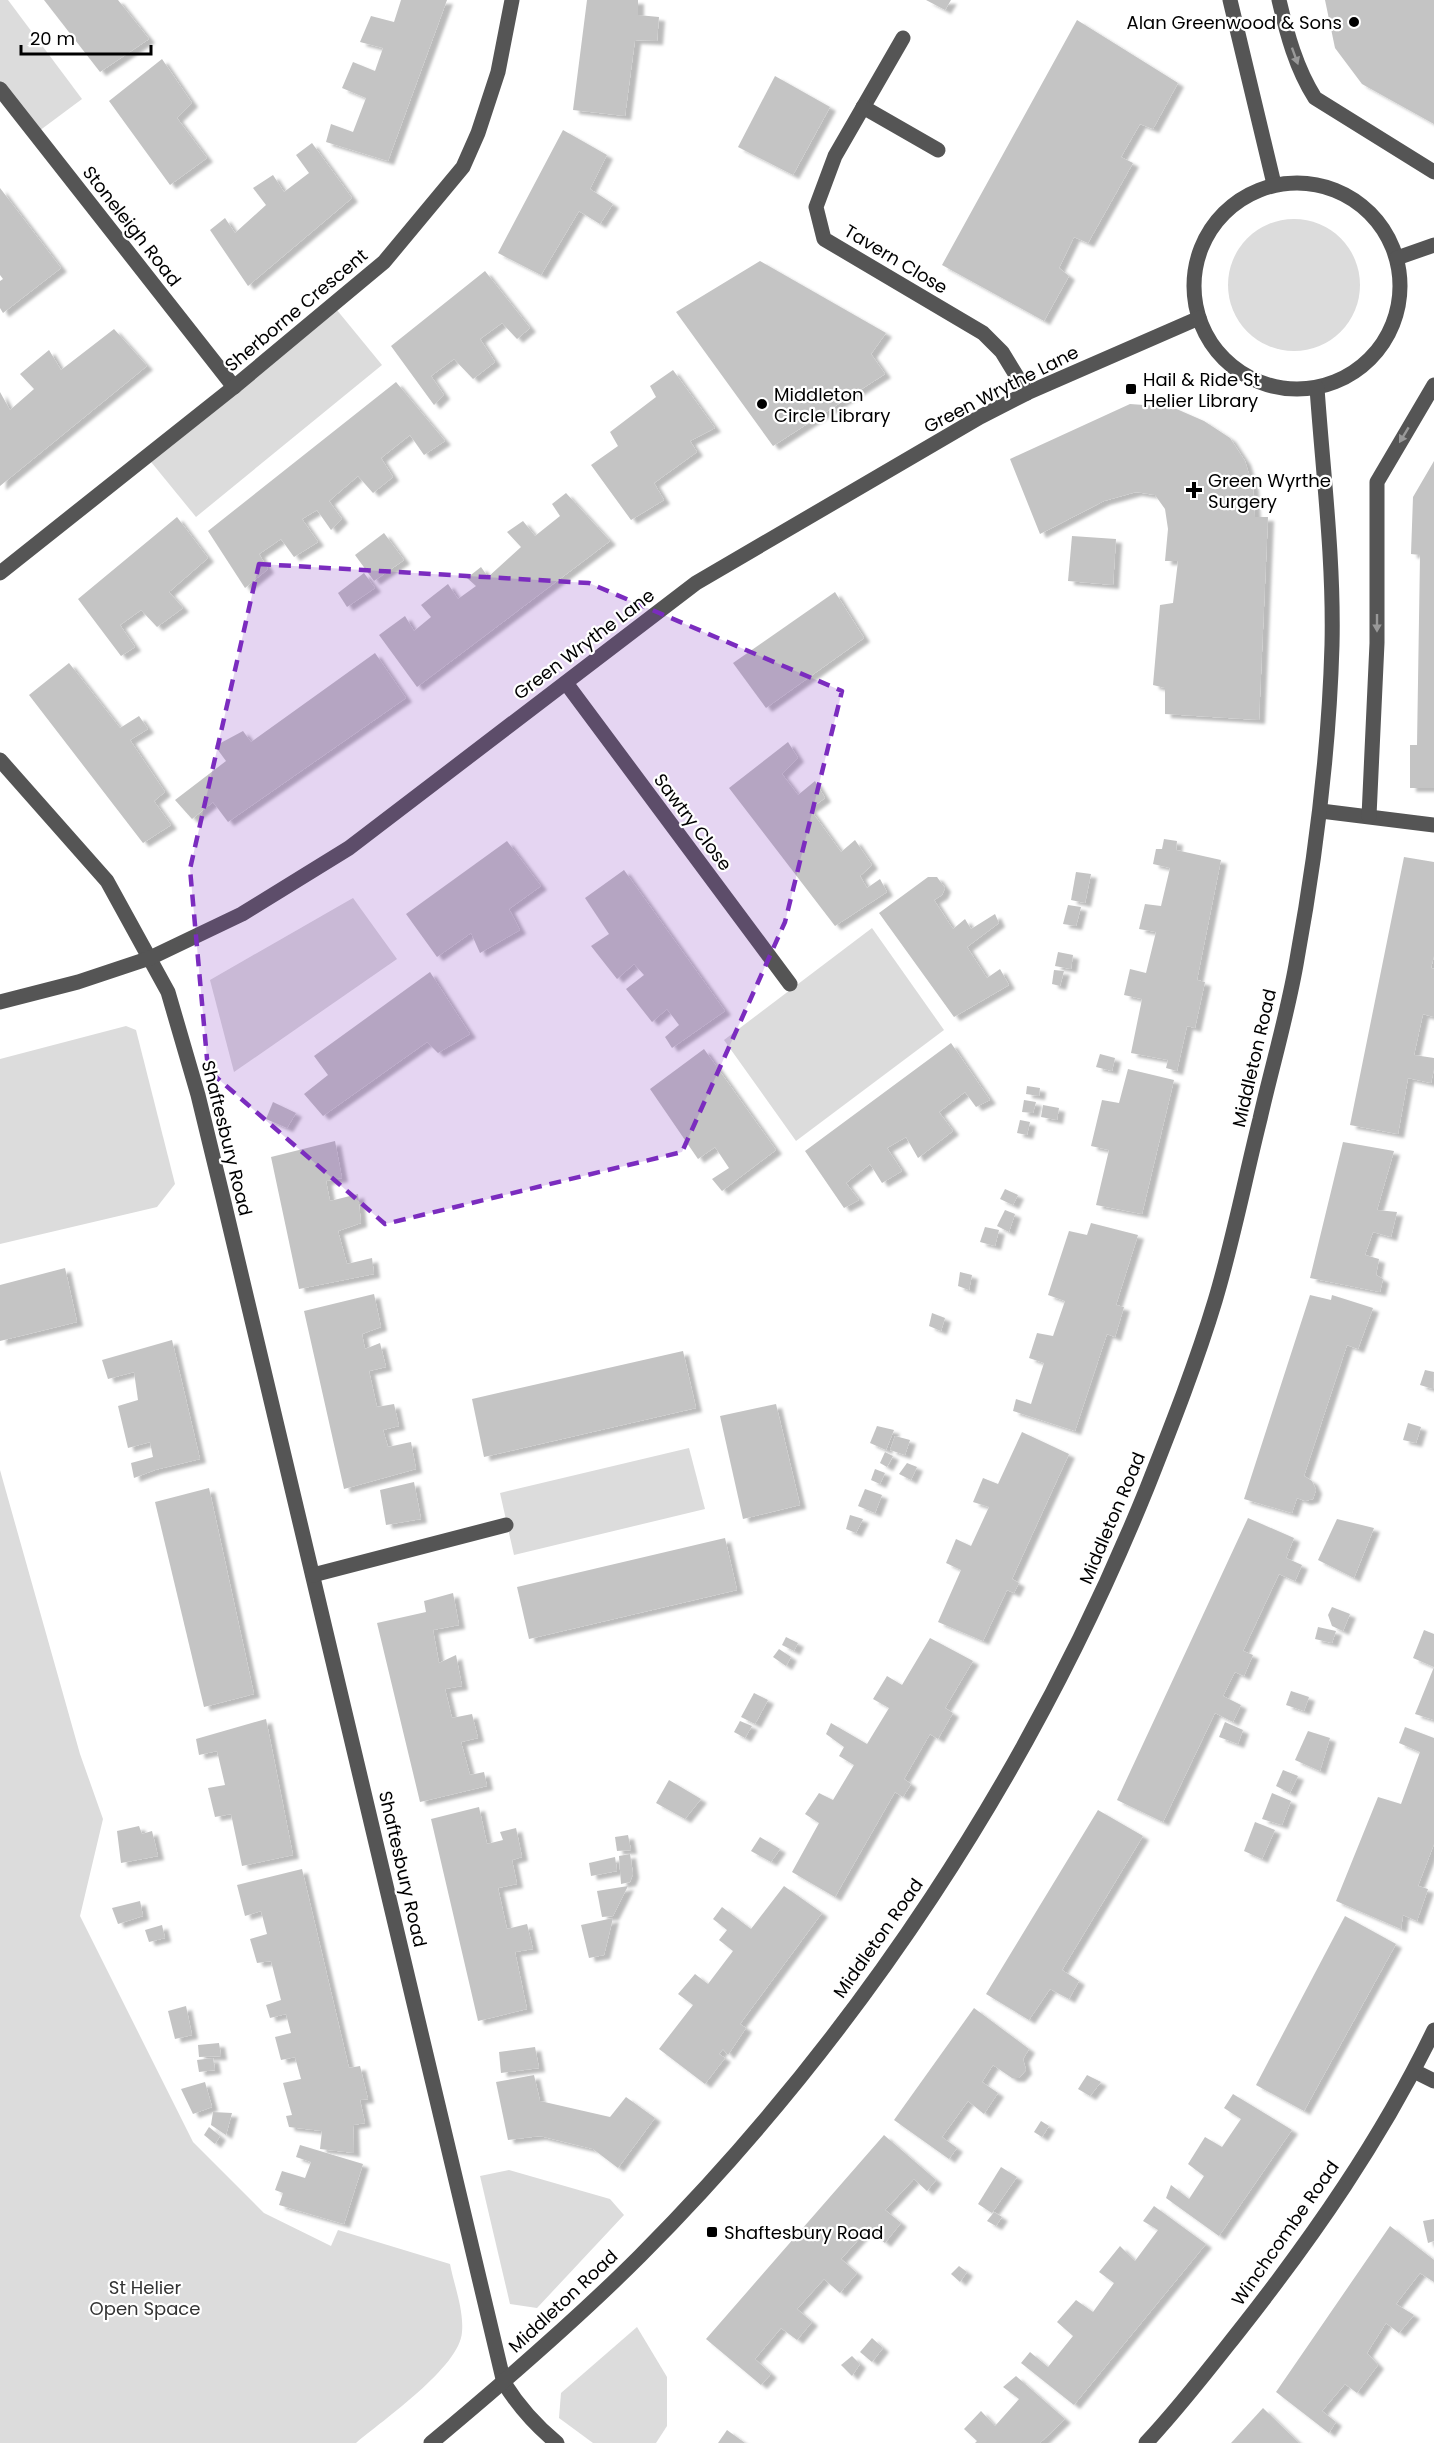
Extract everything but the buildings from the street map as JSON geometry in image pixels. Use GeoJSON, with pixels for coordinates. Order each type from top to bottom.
{"type":"FeatureCollection","features":[{"type":"Feature","properties":{"kind":"street","name":"Sherborne Crescent"},"geometry":{"type":"LineString","coordinates":[[0,573],[234,387],[384,262],[463,167],[478,133],[498,72],[512,0]]}},
{"type":"Feature","properties":{"kind":"street"},"geometry":{"type":"LineString","coordinates":[[1230,0],[1274,184]]}},
{"type":"Feature","properties":{"kind":"street"},"geometry":{"type":"LineString","coordinates":[[1279,0],[1288,38],[1304,82],[1315,98],[1434,172]]}},
{"type":"Feature","properties":{"kind":"street","name":"Tavern Close"},"geometry":{"type":"LineString","coordinates":[[903,38],[835,156],[816,207],[824,239],[983,333],[1002,352],[1027,393]]}},
{"type":"Feature","properties":{"kind":"street","name":"Stoneleigh Road"},"geometry":{"type":"LineString","coordinates":[[0,89],[234,387]]}},
{"type":"Feature","properties":{"kind":"street"},"geometry":{"type":"LineString","coordinates":[[863,107],[938,150]]}},
{"type":"Feature","properties":{"kind":"street"},"geometry":{"type":"LineString","coordinates":[[1312,183],[1334,189],[1354,199],[1381,224],[1397,258],[1400,292],[1393,325],[1375,354],[1348,376],[1317,388],[1287,389],[1258,382],[1232,367],[1212,345],[1198,318],[1194,295],[1194,271],[1200,248],[1211,227],[1237,201],[1274,184],[1312,183]]}},
{"type":"Feature","properties":{"kind":"street"},"geometry":{"type":"LineString","coordinates":[[1397,258],[1434,245]]}},
{"type":"Feature","properties":{"kind":"street","name":"Green Wrythe Lane"},"geometry":{"type":"LineString","coordinates":[[0,1002],[78,982],[150,958],[242,914],[349,848],[696,583],[970,423],[1027,393],[1198,318]]}},
{"type":"Feature","properties":{"kind":"street"},"geometry":{"type":"LineString","coordinates":[[1369,816],[1377,644],[1377,482],[1434,385]]}},
{"type":"Feature","properties":{"kind":"street","name":"Middleton Road"},"geometry":{"type":"LineString","coordinates":[[431,2443],[504,2383],[599,2296],[727,2164],[814,2062],[911,1929],[993,1799],[1067,1666],[1101,1595],[1140,1504],[1188,1381],[1215,1300],[1296,965],[1321,811],[1332,650],[1332,599],[1317,388]]}},
{"type":"Feature","properties":{"kind":"street","name":"Sawtry Close"},"geometry":{"type":"LineString","coordinates":[[566,683],[790,984]]}},
{"type":"Feature","properties":{"kind":"street","name":"Shaftesbury Road"},"geometry":{"type":"LineString","coordinates":[[0,760],[107,880],[168,992],[198,1095],[504,2383]]}},
{"type":"Feature","properties":{"kind":"street"},"geometry":{"type":"LineString","coordinates":[[1321,811],[1434,825]]}},
{"type":"Feature","properties":{"kind":"street"},"geometry":{"type":"LineString","coordinates":[[313,1575],[506,1525]]}},
{"type":"Feature","properties":{"kind":"street","name":"Winchcombe Road"},"geometry":{"type":"LineString","coordinates":[[1146,2443],[1169,2419],[1281,2278],[1336,2201],[1414,2071],[1434,2030]]}},
{"type":"Feature","properties":{"kind":"street"},"geometry":{"type":"LineString","coordinates":[[1414,2071],[1434,2081]]}},
{"type":"Feature","properties":{"kind":"street"},"geometry":{"type":"LineString","coordinates":[[504,2383],[519,2406],[540,2430],[557,2443]]}},
{"type":"Feature","properties":{"kind":"highlighted area"},"geometry":{"type":"Polygon","coordinates":[[[259,564],[589,583],[842,691],[785,922],[682,1152],[385,1224],[208,1070],[190,869],[259,564]]]}},
{"type":"Feature","properties":{"kind":"green space"},"geometry":{"type":"Polygon","coordinates":[[[0,0],[8,0],[82,99],[35,134],[0,89],[0,0]]]}},
{"type":"Feature","properties":{"kind":"green space"},"geometry":{"type":"Polygon","coordinates":[[[1294,219],[1319,224],[1341,238],[1355,260],[1360,285],[1355,310],[1341,332],[1319,346],[1294,351],[1269,346],[1247,332],[1233,310],[1228,285],[1233,260],[1247,238],[1269,224],[1294,219]]]}},
{"type":"Feature","properties":{"kind":"green space"},"geometry":{"type":"Polygon","coordinates":[[[332,304],[382,365],[196,517],[147,457],[332,304]]]}},
{"type":"Feature","properties":{"kind":"green space"},"geometry":{"type":"Polygon","coordinates":[[[353,898],[397,959],[234,1072],[210,980],[353,898]]]}},
{"type":"Feature","properties":{"kind":"green space"},"geometry":{"type":"Polygon","coordinates":[[[872,928],[944,1030],[796,1141],[724,1040],[872,928]]]}},
{"type":"Feature","properties":{"kind":"green space"},"geometry":{"type":"Polygon","coordinates":[[[126,1026],[136,1030],[175,1184],[157,1207],[0,1244],[0,1059],[126,1026]]]}},
{"type":"Feature","properties":{"kind":"green space"},"geometry":{"type":"Polygon","coordinates":[[[689,1448],[705,1509],[514,1555],[500,1493],[689,1448]]]}},
{"type":"Feature","properties":{"kind":"green space","name":"St Helier Open Space"},"geometry":{"type":"Polygon","coordinates":[[[0,1470],[80,1754],[103,1819],[80,1916],[193,2142],[264,2213],[331,2246],[338,2230],[450,2264],[462,2315],[462,2332],[458,2346],[435,2376],[356,2443],[0,2443],[0,1470]]]}},
{"type":"Feature","properties":{"kind":"green space"},"geometry":{"type":"Polygon","coordinates":[[[509,2170],[610,2199],[624,2215],[537,2308],[510,2304],[480,2176],[509,2170]]]}},
{"type":"Feature","properties":{"kind":"green space"},"geometry":{"type":"Polygon","coordinates":[[[637,2327],[667,2377],[667,2426],[656,2443],[593,2443],[559,2418],[561,2393],[637,2327]]]}},
{"type":"Feature","properties":{"kind":"place","name":"Alan Greenwood & Sons"},"geometry":{"type":"Point","coordinates":[1354,22]}},
{"type":"Feature","properties":{"kind":"place","name":"Hail & Ride St Helier Library"},"geometry":{"type":"Point","coordinates":[1131,389]}},
{"type":"Feature","properties":{"kind":"place","name":"Middleton Circle Library"},"geometry":{"type":"Point","coordinates":[762,404]}},
{"type":"Feature","properties":{"kind":"place","name":"Green Wyrthe Surgery"},"geometry":{"type":"Point","coordinates":[1194,490]}},
{"type":"Feature","properties":{"kind":"place","name":"Shaftesbury Road"},"geometry":{"type":"Point","coordinates":[712,2232]}}]}
